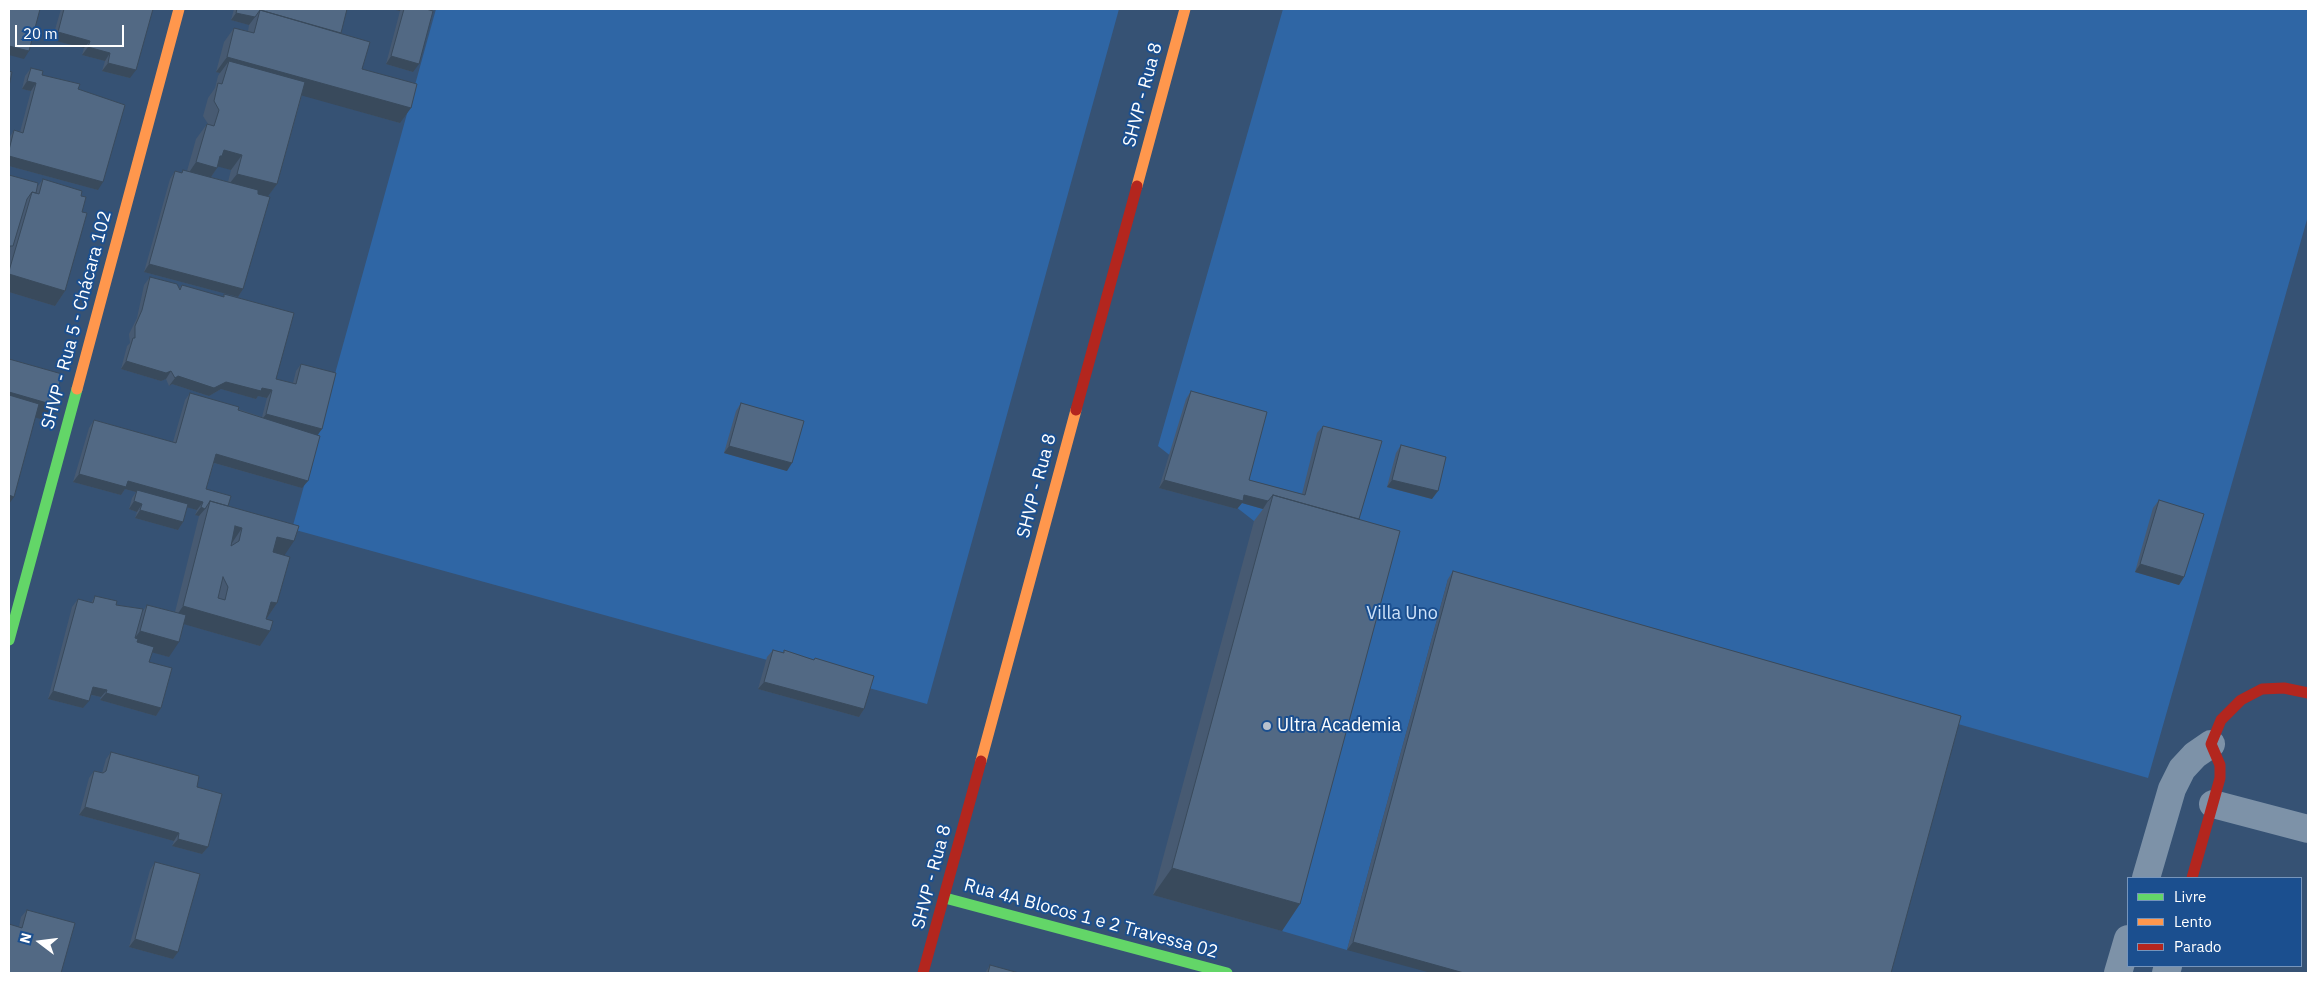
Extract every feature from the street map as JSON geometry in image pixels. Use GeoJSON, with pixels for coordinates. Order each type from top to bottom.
{"type":"FeatureCollection","features":[{"type":"Feature","properties":{"kind":"street","name":"SHVP - Rua 5 - Chácara 102"},"geometry":{"type":"LineString","coordinates":[[9,640],[178,9]]}},
{"type":"Feature","properties":{"kind":"street","name":"SHVP - Rua 8"},"geometry":{"type":"LineString","coordinates":[[923,973],[945,898],[1185,9]]}},
{"type":"Feature","properties":{"kind":"street"},"geometry":{"type":"LineString","coordinates":[[2192,877],[2220,778],[2220,765],[2211,744],[2214,731],[2221,720],[2241,700],[2262,689],[2284,688],[2308,693]]}},
{"type":"Feature","properties":{"kind":"street"},"geometry":{"type":"LineString","coordinates":[[2146,877],[2172,789],[2182,769],[2195,755],[2211,744]]}},
{"type":"Feature","properties":{"kind":"street"},"geometry":{"type":"LineString","coordinates":[[2213,804],[2308,829]]}},
{"type":"Feature","properties":{"kind":"street","name":"Rua 4A Blocos 1 e 2 Travessa 02"},"geometry":{"type":"LineString","coordinates":[[945,898],[1227,973]]}},
{"type":"Feature","properties":{"kind":"street"},"geometry":{"type":"LineString","coordinates":[[2118,973],[2127,943]]}},
{"type":"Feature","properties":{"kind":"green space"},"geometry":{"type":"Polygon","coordinates":[[[436,9],[1119,9],[927,704],[292,529],[436,9]]]}},
{"type":"Feature","properties":{"kind":"green space","name":"Villa Uno"},"geometry":{"type":"Polygon","coordinates":[[[1283,9],[2308,9],[2308,216],[2148,778],[1448,579],[1347,950],[1282,931],[1381,558],[1254,521],[1158,446],[1283,9]]]}},
{"type":"Feature","properties":{"kind":"building"},"geometry":{"type":"Polygon","coordinates":[[[9,9],[40,9],[29,51],[9,46],[9,9]]]}},
{"type":"Feature","properties":{"kind":"building"},"geometry":{"type":"Polygon","coordinates":[[[64,9],[153,9],[136,70],[108,63],[110,53],[88,47],[90,41],[58,32],[64,9]]]}},
{"type":"Feature","properties":{"kind":"building"},"geometry":{"type":"Polygon","coordinates":[[[237,9],[347,9],[341,33],[260,10],[255,17],[236,13],[237,9]]]}},
{"type":"Feature","properties":{"kind":"building"},"geometry":{"type":"Polygon","coordinates":[[[404,9],[426,9],[433,11],[419,64],[391,56],[404,9]]]}},
{"type":"Feature","properties":{"kind":"building"},"geometry":{"type":"Polygon","coordinates":[[[260,10],[370,42],[362,69],[417,84],[411,108],[227,57],[234,28],[254,33],[260,10]]]}},
{"type":"Feature","properties":{"kind":"building"},"geometry":{"type":"Polygon","coordinates":[[[229,61],[305,82],[277,184],[237,174],[242,155],[224,150],[222,156],[220,156],[217,168],[196,162],[207,124],[214,126],[219,110],[214,101],[218,83],[222,84],[229,61]]]}},
{"type":"Feature","properties":{"kind":"building"},"geometry":{"type":"Polygon","coordinates":[[[31,68],[43,71],[42,75],[80,84],[78,89],[125,105],[103,182],[9,156],[14,130],[23,133],[36,83],[27,81],[31,68]]]}},
{"type":"Feature","properties":{"kind":"building"},"geometry":{"type":"Polygon","coordinates":[[[9,71],[12,72],[9,86],[9,71]]]}},
{"type":"Feature","properties":{"kind":"building"},"geometry":{"type":"Polygon","coordinates":[[[183,170],[258,190],[258,194],[270,197],[243,289],[149,264],[175,171],[182,173],[183,170]]]}},
{"type":"Feature","properties":{"kind":"building"},"geometry":{"type":"Polygon","coordinates":[[[9,175],[38,183],[36,193],[32,192],[27,199],[13,246],[10,246],[9,250],[9,175]]]}},
{"type":"Feature","properties":{"kind":"building"},"geometry":{"type":"Polygon","coordinates":[[[43,179],[82,191],[81,196],[86,197],[82,212],[87,213],[65,291],[9,274],[32,192],[39,194],[43,179]]]}},
{"type":"Feature","properties":{"kind":"building"},"geometry":{"type":"Polygon","coordinates":[[[150,277],[177,284],[180,290],[182,285],[294,313],[276,379],[296,384],[301,364],[336,373],[322,429],[266,414],[272,390],[262,388],[261,391],[226,382],[214,388],[178,376],[175,378],[171,371],[166,373],[126,361],[133,338],[135,338],[135,326],[142,310],[150,277]]]}},
{"type":"Feature","properties":{"kind":"building"},"geometry":{"type":"Polygon","coordinates":[[[9,359],[62,374],[54,405],[9,392],[9,359]]]}},
{"type":"Feature","properties":{"kind":"building"},"geometry":{"type":"Polygon","coordinates":[[[1191,391],[1267,412],[1249,480],[1305,495],[1323,426],[1382,441],[1359,519],[1273,495],[1268,501],[1244,495],[1243,501],[1164,480],[1191,391]]]}},
{"type":"Feature","properties":{"kind":"building"},"geometry":{"type":"Polygon","coordinates":[[[190,393],[239,407],[238,410],[320,436],[308,481],[216,454],[206,489],[231,496],[228,506],[210,501],[205,509],[201,507],[203,502],[128,481],[126,487],[79,474],[94,420],[176,443],[190,393]]]}},
{"type":"Feature","properties":{"kind":"building"},"geometry":{"type":"Polygon","coordinates":[[[9,395],[39,404],[14,497],[9,495],[9,395]]]}},
{"type":"Feature","properties":{"kind":"building"},"geometry":{"type":"Polygon","coordinates":[[[741,403],[804,421],[792,463],[729,446],[741,403]]]}},
{"type":"Feature","properties":{"kind":"building"},"geometry":{"type":"Polygon","coordinates":[[[1401,445],[1446,457],[1438,491],[1392,480],[1401,445]]]}},
{"type":"Feature","properties":{"kind":"building"},"geometry":{"type":"Polygon","coordinates":[[[137,490],[188,504],[183,522],[140,510],[142,504],[134,501],[137,490]]]}},
{"type":"Feature","properties":{"kind":"building","name":"Ultra Academia"},"geometry":{"type":"Polygon","coordinates":[[[1273,495],[1400,531],[1300,904],[1172,868],[1273,495]]]}},
{"type":"Feature","properties":{"kind":"building"},"geometry":{"type":"Polygon","coordinates":[[[2159,500],[2204,514],[2184,577],[2140,564],[2159,500]]]}},
{"type":"Feature","properties":{"kind":"building"},"geometry":{"type":"Polygon","coordinates":[[[210,501],[299,526],[294,541],[277,537],[273,552],[290,557],[277,603],[271,602],[266,619],[273,621],[270,631],[183,606],[210,501]],[[235,526],[231,546],[239,541],[242,528],[235,526]],[[223,577],[218,598],[225,600],[228,587],[223,577]]]}},
{"type":"Feature","properties":{"kind":"building"},"geometry":{"type":"Polygon","coordinates":[[[1453,571],[1961,716],[1891,973],[1464,973],[1353,942],[1453,571]]]}},
{"type":"Feature","properties":{"kind":"building"},"geometry":{"type":"Polygon","coordinates":[[[95,596],[117,601],[116,605],[143,609],[135,638],[138,639],[137,642],[154,647],[149,662],[172,668],[161,708],[106,693],[107,690],[93,687],[89,701],[53,691],[78,599],[93,603],[95,596]]]}},
{"type":"Feature","properties":{"kind":"building"},"geometry":{"type":"Polygon","coordinates":[[[147,605],[186,615],[179,642],[140,631],[147,605]]]}},
{"type":"Feature","properties":{"kind":"building"},"geometry":{"type":"Polygon","coordinates":[[[773,650],[784,653],[784,650],[874,676],[864,709],[764,682],[773,650]]]}},
{"type":"Feature","properties":{"kind":"building"},"geometry":{"type":"Polygon","coordinates":[[[111,752],[199,776],[197,787],[222,794],[208,847],[178,839],[179,833],[85,807],[94,771],[103,773],[106,771],[111,752]]]}},
{"type":"Feature","properties":{"kind":"building"},"geometry":{"type":"Polygon","coordinates":[[[155,862],[200,874],[178,952],[135,939],[155,862]]]}},
{"type":"Feature","properties":{"kind":"building"},"geometry":{"type":"Polygon","coordinates":[[[27,910],[75,923],[61,973],[9,973],[9,924],[22,928],[27,910]]]}},
{"type":"Feature","properties":{"kind":"building"},"geometry":{"type":"Polygon","coordinates":[[[990,965],[1019,973],[988,973],[990,965]]]}},
{"type":"Feature","properties":{"kind":"traffic: fast"},"geometry":{"type":"LineString","coordinates":[[9,640],[77,389]]}},
{"type":"Feature","properties":{"kind":"traffic: fast"},"geometry":{"type":"LineString","coordinates":[[945,898],[1227,973]]}},
{"type":"Feature","properties":{"kind":"traffic: slow"},"geometry":{"type":"LineString","coordinates":[[77,389],[179,9]]}},
{"type":"Feature","properties":{"kind":"traffic: slow"},"geometry":{"type":"LineString","coordinates":[[1137,186],[1185,9]]}},
{"type":"Feature","properties":{"kind":"traffic: slow"},"geometry":{"type":"LineString","coordinates":[[981,761],[1076,410]]}},
{"type":"Feature","properties":{"kind":"traffic: jam"},"geometry":{"type":"LineString","coordinates":[[1076,410],[1137,186]]}},
{"type":"Feature","properties":{"kind":"traffic: jam"},"geometry":{"type":"LineString","coordinates":[[2192,877],[2220,778],[2220,765],[2211,744],[2221,720],[2241,700],[2262,689],[2284,688],[2308,693]]}},
{"type":"Feature","properties":{"kind":"traffic: jam"},"geometry":{"type":"LineString","coordinates":[[923,973],[981,761]]}},
{"type":"Feature","properties":{"kind":"place","name":"Ultra Academia"},"geometry":{"type":"Point","coordinates":[1267,726]}}]}
